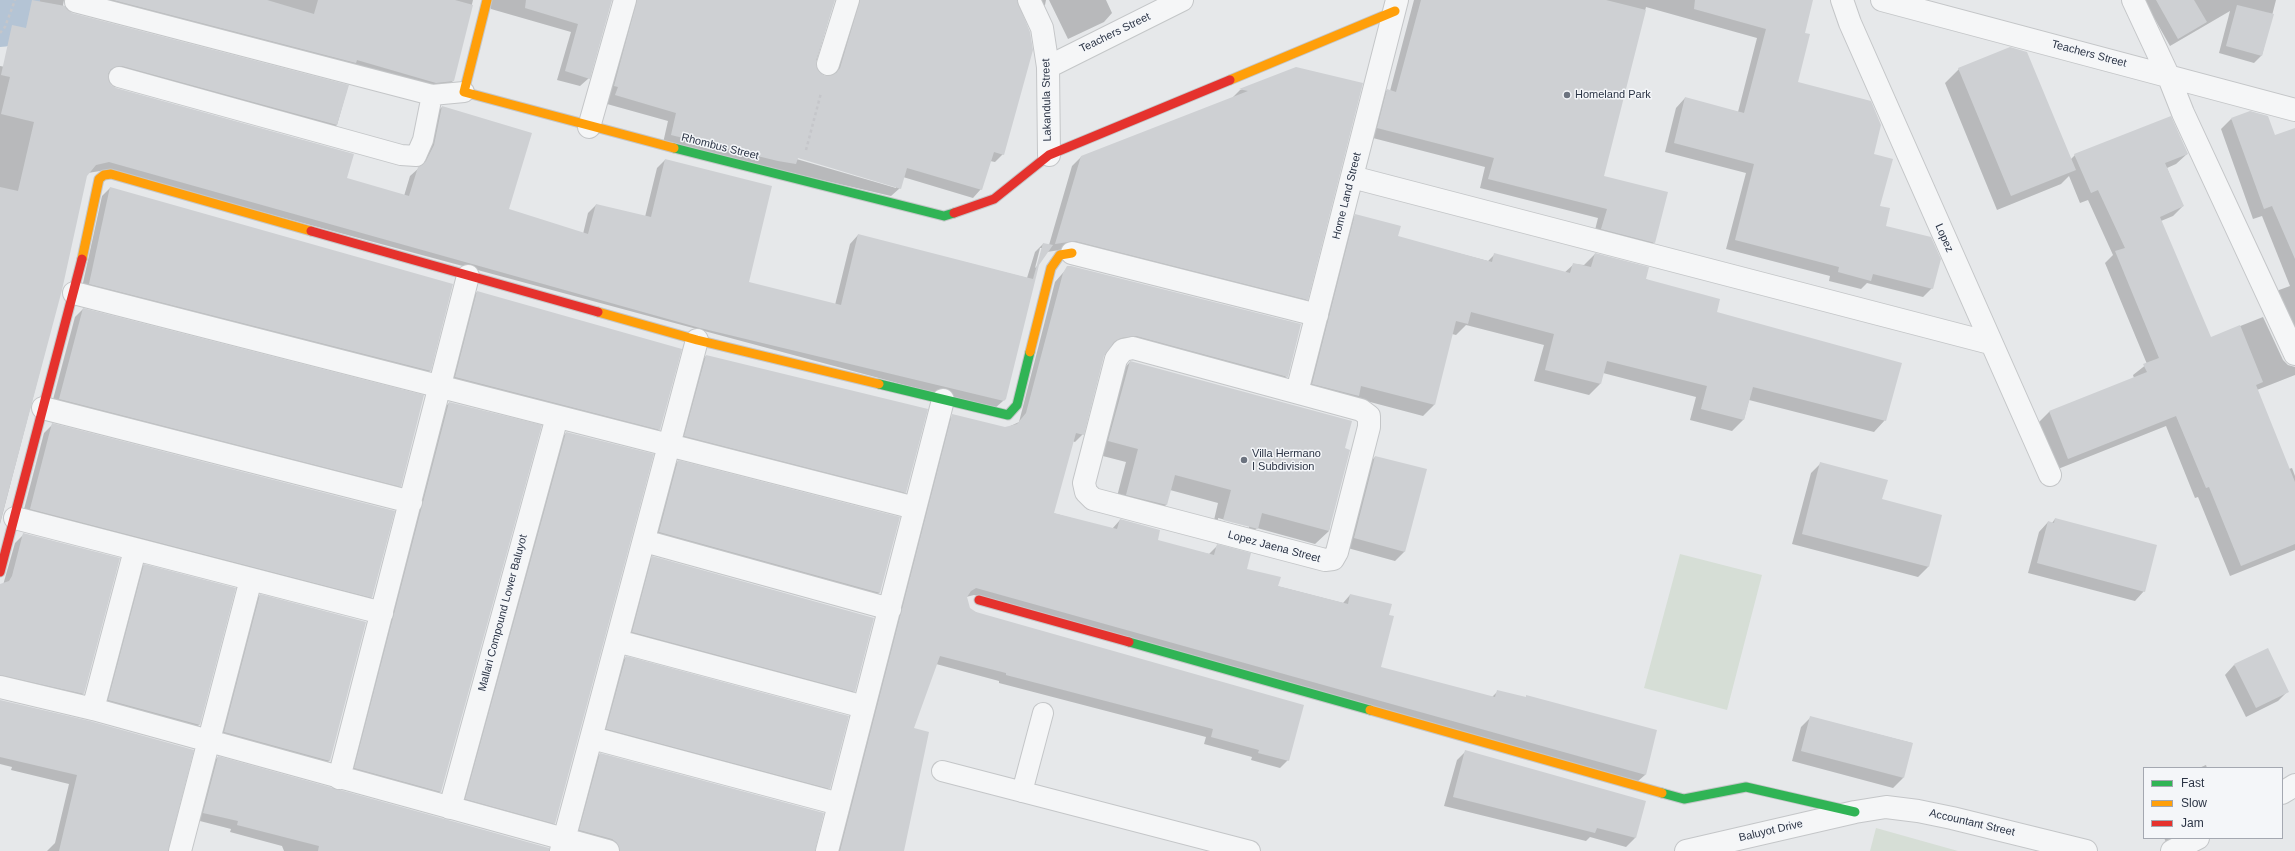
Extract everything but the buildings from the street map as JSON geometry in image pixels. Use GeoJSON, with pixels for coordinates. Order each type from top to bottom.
{"type":"FeatureCollection","features":[{"type":"Feature","properties":{"kind":"street"},"geometry":{"type":"LineString","coordinates":[[464,92],[488,0]]}},
{"type":"Feature","properties":{"kind":"street"},"geometry":{"type":"LineString","coordinates":[[589,127],[625,0]]}},
{"type":"Feature","properties":{"kind":"street"},"geometry":{"type":"LineString","coordinates":[[828,64],[848,0]]}},
{"type":"Feature","properties":{"kind":"street","name":"Lakandula Street"},"geometry":{"type":"LineString","coordinates":[[1029,0],[1042,28],[1048,67],[1048,155]]}},
{"type":"Feature","properties":{"kind":"street","name":"Teachers Street"},"geometry":{"type":"LineString","coordinates":[[1048,67],[1182,0]]}},
{"type":"Feature","properties":{"kind":"street","name":"Lopez"},"geometry":{"type":"LineString","coordinates":[[1842,0],[1850,23],[1990,343],[2050,475]]}},
{"type":"Feature","properties":{"kind":"street","name":"Teachers Street"},"geometry":{"type":"LineString","coordinates":[[1882,0],[2295,110]]}},
{"type":"Feature","properties":{"kind":"street"},"geometry":{"type":"LineString","coordinates":[[2133,0],[2168,75],[2183,113],[2295,354]]}},
{"type":"Feature","properties":{"kind":"street","name":"Rhombus Street"},"geometry":{"type":"LineString","coordinates":[[464,92],[589,127],[944,216],[994,199],[1048,155],[1396,6]]}},
{"type":"Feature","properties":{"kind":"street","name":"Home Land Street"},"geometry":{"type":"LineString","coordinates":[[1297,392],[1396,6]]}},
{"type":"Feature","properties":{"kind":"street"},"geometry":{"type":"LineString","coordinates":[[0,572],[74,293],[99,179],[104,175],[111,174],[697,340],[1008,415],[1017,405],[1051,268],[1060,255],[1072,253],[1317,315]]}},
{"type":"Feature","properties":{"kind":"street"},"geometry":{"type":"LineString","coordinates":[[1352,177],[1990,343]]}},
{"type":"Feature","properties":{"kind":"street"},"geometry":{"type":"LineString","coordinates":[[339,778],[468,276]]}},
{"type":"Feature","properties":{"kind":"street"},"geometry":{"type":"LineString","coordinates":[[74,293],[915,508]]}},
{"type":"Feature","properties":{"kind":"street"},"geometry":{"type":"LineString","coordinates":[[563,846],[697,340]]}},
{"type":"Feature","properties":{"kind":"street","name":"Lopez Jaena Street"},"geometry":{"type":"LineString","coordinates":[[1133,348],[1297,392],[1361,410],[1369,416],[1369,427],[1337,552],[1333,559],[1325,560],[1093,499],[1086,492],[1084,483],[1116,359],[1123,350],[1133,348]]}},
{"type":"Feature","properties":{"kind":"street"},"geometry":{"type":"LineString","coordinates":[[827,851],[943,400]]}},
{"type":"Feature","properties":{"kind":"street"},"geometry":{"type":"LineString","coordinates":[[44,408],[411,502]]}},
{"type":"Feature","properties":{"kind":"street","name":"Mallari Compound Lower Baluyot"},"geometry":{"type":"LineString","coordinates":[[450,808],[557,417]]}},
{"type":"Feature","properties":{"kind":"street"},"geometry":{"type":"LineString","coordinates":[[15,518],[382,613]]}},
{"type":"Feature","properties":{"kind":"street"},"geometry":{"type":"LineString","coordinates":[[644,541],[890,608]]}},
{"type":"Feature","properties":{"kind":"street"},"geometry":{"type":"LineString","coordinates":[[93,710],[136,550]]}},
{"type":"Feature","properties":{"kind":"street"},"geometry":{"type":"LineString","coordinates":[[180,851],[251,579]]}},
{"type":"Feature","properties":{"kind":"street"},"geometry":{"type":"LineString","coordinates":[[979,600],[1684,799],[1746,787],[1855,812]]}},
{"type":"Feature","properties":{"kind":"street"},"geometry":{"type":"LineString","coordinates":[[617,641],[864,707]]}},
{"type":"Feature","properties":{"kind":"street"},"geometry":{"type":"LineString","coordinates":[[0,687],[93,710],[450,808],[563,846],[608,851]]}},
{"type":"Feature","properties":{"kind":"street"},"geometry":{"type":"LineString","coordinates":[[592,738],[839,804]]}},
{"type":"Feature","properties":{"kind":"street"},"geometry":{"type":"LineString","coordinates":[[2283,792],[2295,786]]}},
{"type":"Feature","properties":{"kind":"street","name":"Accountant Street"},"geometry":{"type":"LineString","coordinates":[[1855,812],[1886,807],[1918,811],[2086,851]]}},
{"type":"Feature","properties":{"kind":"street","name":"Baluyot Drive"},"geometry":{"type":"LineString","coordinates":[[1686,851],[1855,812]]}},
{"type":"Feature","properties":{"kind":"street"},"geometry":{"type":"LineString","coordinates":[[2172,851],[2196,839]]}},
{"type":"Feature","properties":{"kind":"lane"},"geometry":{"type":"LineString","coordinates":[[75,2],[432,95],[464,92]]}},
{"type":"Feature","properties":{"kind":"lane"},"geometry":{"type":"LineString","coordinates":[[119,77],[401,155],[416,156],[423,140],[432,95]]}},
{"type":"Feature","properties":{"kind":"lane"},"geometry":{"type":"LineString","coordinates":[[1022,792],[1043,713]]}},
{"type":"Feature","properties":{"kind":"lane"},"geometry":{"type":"LineString","coordinates":[[942,771],[1250,851]]}},
{"type":"Feature","properties":{"kind":"path"},"geometry":{"type":"LineString","coordinates":[[0,33],[5,27],[15,0]]}},
{"type":"Feature","properties":{"kind":"path"},"geometry":{"type":"LineString","coordinates":[[798,179],[828,64]]}},
{"type":"Feature","properties":{"kind":"shaded area"},"geometry":{"type":"Polygon","coordinates":[[[1680,554],[1762,575],[1727,710],[1644,688],[1680,554]]]}},
{"type":"Feature","properties":{"kind":"shaded area"},"geometry":{"type":"Polygon","coordinates":[[[1876,828],[1958,851],[1870,851],[1876,828]]]}},
{"type":"Feature","properties":{"kind":"waterway"},"geometry":{"type":"LineString","coordinates":[[0,13],[6,0]]}},
{"type":"Feature","properties":{"kind":"traffic: fast"},"geometry":{"type":"LineString","coordinates":[[674,148],[944,216],[954,213]]}},
{"type":"Feature","properties":{"kind":"traffic: fast"},"geometry":{"type":"LineString","coordinates":[[879,384],[1008,415],[1017,405],[1030,352]]}},
{"type":"Feature","properties":{"kind":"traffic: fast"},"geometry":{"type":"LineString","coordinates":[[1129,642],[1370,710]]}},
{"type":"Feature","properties":{"kind":"traffic: fast"},"geometry":{"type":"LineString","coordinates":[[1662,793],[1684,799],[1746,787],[1855,812]]}},
{"type":"Feature","properties":{"kind":"traffic: slow"},"geometry":{"type":"LineString","coordinates":[[487,0],[464,92],[674,148]]}},
{"type":"Feature","properties":{"kind":"traffic: slow"},"geometry":{"type":"LineString","coordinates":[[1230,80],[1395,11]]}},
{"type":"Feature","properties":{"kind":"traffic: slow"},"geometry":{"type":"LineString","coordinates":[[82,259],[99,179],[104,175],[111,174],[311,231]]}},
{"type":"Feature","properties":{"kind":"traffic: slow"},"geometry":{"type":"LineString","coordinates":[[1030,352],[1051,268],[1060,255],[1072,253]]}},
{"type":"Feature","properties":{"kind":"traffic: slow"},"geometry":{"type":"LineString","coordinates":[[598,312],[697,340],[879,384]]}},
{"type":"Feature","properties":{"kind":"traffic: slow"},"geometry":{"type":"LineString","coordinates":[[1370,710],[1662,793]]}},
{"type":"Feature","properties":{"kind":"traffic: jam"},"geometry":{"type":"LineString","coordinates":[[954,213],[994,199],[1049,155],[1230,80]]}},
{"type":"Feature","properties":{"kind":"traffic: jam"},"geometry":{"type":"LineString","coordinates":[[311,231],[598,312]]}},
{"type":"Feature","properties":{"kind":"traffic: jam"},"geometry":{"type":"LineString","coordinates":[[0,572],[82,259]]}},
{"type":"Feature","properties":{"kind":"traffic: jam"},"geometry":{"type":"LineString","coordinates":[[979,600],[1129,642]]}},
{"type":"Feature","properties":{"kind":"place","name":"Homeland Park"},"geometry":{"type":"Point","coordinates":[1567,95]}},
{"type":"Feature","properties":{"kind":"place","name":"Villa Hermano I Subdivision"},"geometry":{"type":"Point","coordinates":[1244,460]}}]}
